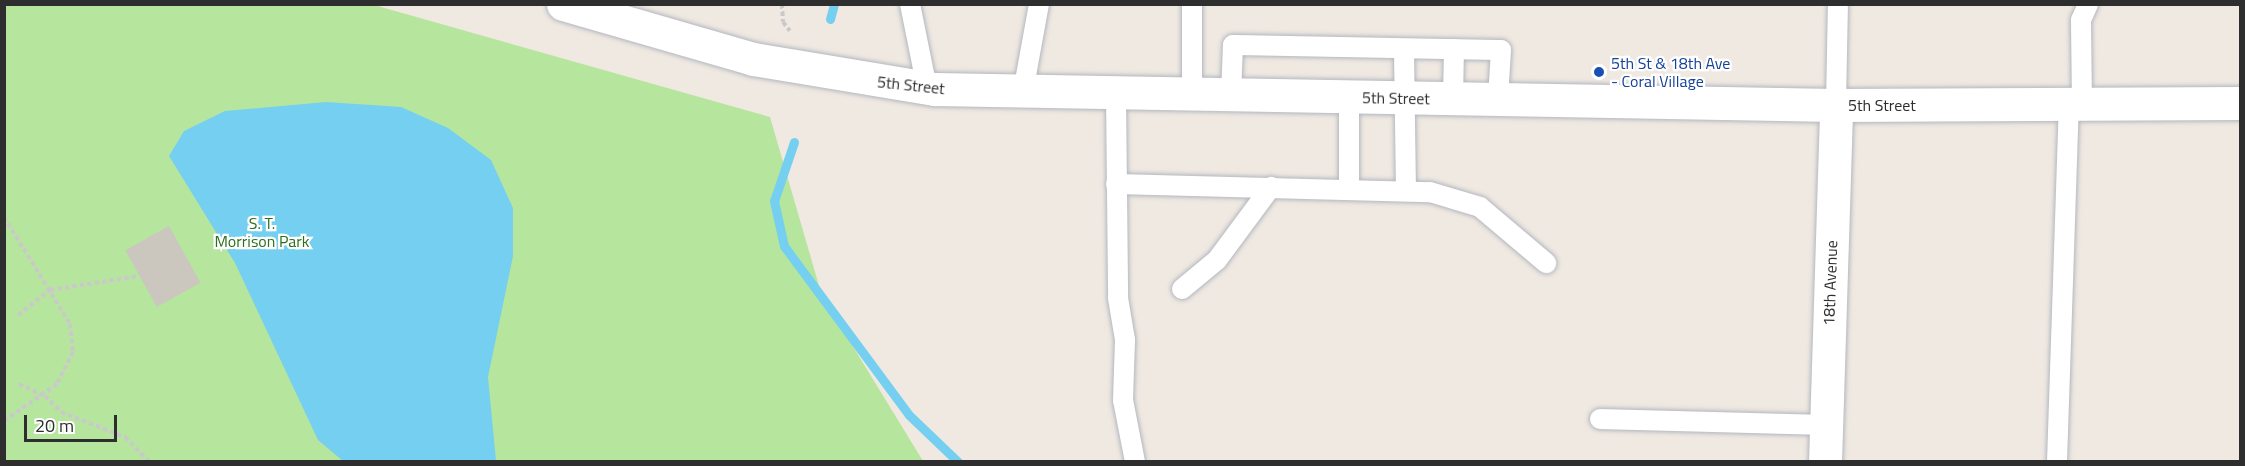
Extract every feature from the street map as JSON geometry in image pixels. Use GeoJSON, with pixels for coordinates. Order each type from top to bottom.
{"type":"FeatureCollection","features":[{"type":"Feature","properties":{"kind":"street","name":"5th Street"},"geometry":{"type":"LineString","coordinates":[[563,4],[753,59],[927,88],[1116,94],[1836,105],[2241,103]]}},
{"type":"Feature","properties":{"kind":"street","name":"18th Avenue"},"geometry":{"type":"LineString","coordinates":[[1825,462],[1836,105]]}},
{"type":"Feature","properties":{"kind":"lane"},"geometry":{"type":"LineString","coordinates":[[910,4],[927,88]]}},
{"type":"Feature","properties":{"kind":"lane"},"geometry":{"type":"LineString","coordinates":[[1023,92],[1039,4]]}},
{"type":"Feature","properties":{"kind":"lane"},"geometry":{"type":"LineString","coordinates":[[1192,4],[1192,94]]}},
{"type":"Feature","properties":{"kind":"lane"},"geometry":{"type":"LineString","coordinates":[[1836,105],[1838,4]]}},
{"type":"Feature","properties":{"kind":"lane"},"geometry":{"type":"LineString","coordinates":[[2057,462],[2075,104],[2082,20],[2088,4]]}},
{"type":"Feature","properties":{"kind":"lane"},"geometry":{"type":"LineString","coordinates":[[1231,96],[1233,45],[1404,50],[1501,50],[1498,99]]}},
{"type":"Feature","properties":{"kind":"lane"},"geometry":{"type":"LineString","coordinates":[[1453,99],[1454,49]]}},
{"type":"Feature","properties":{"kind":"lane"},"geometry":{"type":"LineString","coordinates":[[1404,50],[1406,190]]}},
{"type":"Feature","properties":{"kind":"lane"},"geometry":{"type":"LineString","coordinates":[[1116,94],[1116,184],[1123,400],[1135,462]]}},
{"type":"Feature","properties":{"kind":"lane"},"geometry":{"type":"LineString","coordinates":[[1349,97],[1349,190]]}},
{"type":"Feature","properties":{"kind":"lane"},"geometry":{"type":"LineString","coordinates":[[1116,184],[1406,190],[1480,207],[1546,263]]}},
{"type":"Feature","properties":{"kind":"lane"},"geometry":{"type":"LineString","coordinates":[[1182,289],[1217,260],[1271,187]]}},
{"type":"Feature","properties":{"kind":"lane"},"geometry":{"type":"LineString","coordinates":[[1600,419],[1826,425]]}},
{"type":"Feature","properties":{"kind":"path"},"geometry":{"type":"LineString","coordinates":[[782,4],[783,22],[795,33]]}},
{"type":"Feature","properties":{"kind":"path"},"geometry":{"type":"LineString","coordinates":[[4,216],[70,324],[73,352],[45,396],[4,421]]}},
{"type":"Feature","properties":{"kind":"path"},"geometry":{"type":"LineString","coordinates":[[18,315],[50,290],[139,276]]}},
{"type":"Feature","properties":{"kind":"path"},"geometry":{"type":"LineString","coordinates":[[19,384],[45,396],[62,412],[125,437],[149,462]]}},
{"type":"Feature","properties":{"kind":"green space","name":"S. T. Morrison Park"},"geometry":{"type":"Polygon","coordinates":[[[4,5],[374,5],[770,117],[822,296],[923,461],[5,461],[4,5]]]}},
{"type":"Feature","properties":{"kind":"water"},"geometry":{"type":"Polygon","coordinates":[[[326,102],[401,107],[448,128],[491,160],[513,208],[513,256],[488,377],[496,461],[343,461],[318,440],[235,263],[169,156],[184,131],[225,111],[326,102]]]}},
{"type":"Feature","properties":{"kind":"building"},"geometry":{"type":"Polygon","coordinates":[[[169,226],[201,283],[157,307],[125,250],[169,226]]]}},
{"type":"Feature","properties":{"kind":"waterway"},"geometry":{"type":"LineString","coordinates":[[830,19],[834,4]]}},
{"type":"Feature","properties":{"kind":"waterway"},"geometry":{"type":"LineString","coordinates":[[794,142],[774,201],[784,246],[909,415],[958,462]]}},
{"type":"Feature","properties":{"kind":"place","name":"5th St & 18th Ave - Coral Village"},"geometry":{"type":"Point","coordinates":[1599,72]}}]}
